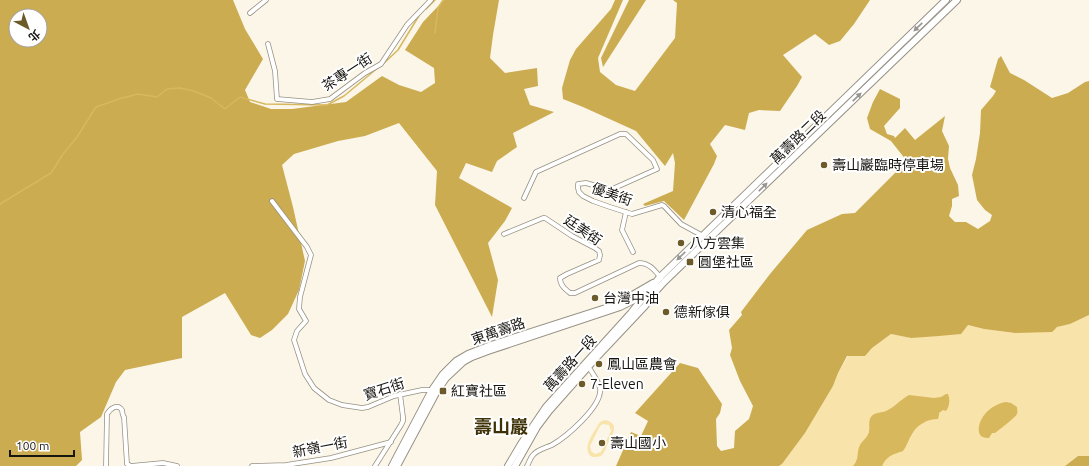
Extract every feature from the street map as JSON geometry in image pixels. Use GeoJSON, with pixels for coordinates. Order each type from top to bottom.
{"type":"FeatureCollection","features":[{"type":"Feature","properties":{"kind":"main road","name":"萬壽路二段"},"geometry":{"type":"LineString","coordinates":[[655,292],[660,280],[703,236],[946,0]]}},
{"type":"Feature","properties":{"kind":"main road","name":"萬壽路二段"},"geometry":{"type":"LineString","coordinates":[[660,280],[957,0]]}},
{"type":"Feature","properties":{"kind":"main road","name":"萬壽路一段"},"geometry":{"type":"LineString","coordinates":[[515,466],[537,427],[549,411],[586,365],[660,280]]}},
{"type":"Feature","properties":{"kind":"main road","name":"東萬壽路"},"geometry":{"type":"LineString","coordinates":[[392,466],[443,374],[456,361],[468,354],[615,304],[660,280]]}},
{"type":"Feature","properties":{"kind":"main road","name":"萬壽路一段"},"geometry":{"type":"LineString","coordinates":[[508,466],[520,444],[546,407],[645,306],[655,292]]}},
{"type":"Feature","properties":{"kind":"main road","name":"東萬壽路"},"geometry":{"type":"LineString","coordinates":[[397,466],[434,390],[463,362],[488,351],[623,306],[648,293],[655,292]]}},
{"type":"Feature","properties":{"kind":"main road"},"geometry":{"type":"LineString","coordinates":[[623,306],[630,310],[631,313]]}},
{"type":"Feature","properties":{"kind":"street"},"geometry":{"type":"LineString","coordinates":[[250,13],[266,0]]}},
{"type":"Feature","properties":{"kind":"street","name":"茶專一街"},"geometry":{"type":"LineString","coordinates":[[268,44],[275,71],[277,99],[312,102],[330,99],[365,73],[381,64],[407,24],[431,0]]}},
{"type":"Feature","properties":{"kind":"street","name":"優美街"},"geometry":{"type":"LineString","coordinates":[[524,198],[536,172],[620,134],[626,134],[653,160],[657,169],[610,190],[586,183],[578,184],[579,192],[583,196],[593,201],[632,214],[662,205],[681,224],[703,236]]}},
{"type":"Feature","properties":{"kind":"street","name":"寶石街"},"geometry":{"type":"LineString","coordinates":[[272,201],[307,247],[310,255],[300,297],[299,309],[306,321],[298,331],[294,340],[305,374],[314,388],[329,400],[342,405],[357,408],[368,407],[400,394],[422,390],[434,390]]}},
{"type":"Feature","properties":{"kind":"street"},"geometry":{"type":"LineString","coordinates":[[626,212],[622,230],[633,252]]}},
{"type":"Feature","properties":{"kind":"street","name":"廷美街"},"geometry":{"type":"LineString","coordinates":[[504,234],[545,218],[572,236],[599,251],[599,260],[560,278],[560,282],[564,288],[570,293],[575,293],[639,263],[647,264],[651,267],[660,280]]}},
{"type":"Feature","properties":{"kind":"street"},"geometry":{"type":"LineString","coordinates":[[527,466],[533,455],[552,444],[580,423],[595,403],[600,389],[595,378],[586,365]]}},
{"type":"Feature","properties":{"kind":"street"},"geometry":{"type":"LineString","coordinates":[[375,466],[403,421],[400,394]]}},
{"type":"Feature","properties":{"kind":"street"},"geometry":{"type":"LineString","coordinates":[[106,466],[108,414],[114,407],[118,407],[122,410],[124,417],[127,464],[131,466],[163,463],[177,466]]}},
{"type":"Feature","properties":{"kind":"street","name":"新嶺一街"},"geometry":{"type":"LineString","coordinates":[[252,466],[324,460],[391,442]]}},
{"type":"Feature","properties":{"kind":"shaded area"},"geometry":{"type":"Polygon","coordinates":[[[0,0],[233,0],[245,29],[263,59],[245,90],[250,102],[271,109],[292,109],[346,102],[382,76],[399,85],[421,92],[435,83],[434,68],[405,50],[423,22],[444,0],[499,0],[490,58],[505,73],[537,68],[538,86],[524,89],[530,105],[554,112],[513,133],[517,147],[497,161],[492,172],[466,163],[459,178],[512,208],[505,221],[488,243],[498,280],[492,317],[435,205],[437,171],[399,123],[365,136],[338,141],[294,154],[282,165],[305,261],[299,290],[288,314],[272,330],[260,338],[251,335],[225,293],[182,317],[182,358],[125,370],[116,382],[101,417],[80,432],[82,460],[76,466],[0,466],[0,0]]]}},
{"type":"Feature","properties":{"kind":"shaded area"},"geometry":{"type":"Polygon","coordinates":[[[615,0],[623,0],[598,58],[600,72],[616,85],[635,91],[675,38],[677,3],[673,0],[870,0],[854,24],[840,41],[829,45],[815,34],[783,55],[802,77],[797,86],[780,111],[759,110],[749,113],[745,130],[725,125],[710,144],[717,156],[684,220],[664,201],[645,206],[643,204],[673,191],[675,163],[673,153],[665,166],[636,131],[563,99],[562,88],[570,60],[576,49],[611,9],[615,0]]]}},
{"type":"Feature","properties":{"kind":"shaded area"},"geometry":{"type":"Polygon","coordinates":[[[629,0],[646,0],[603,67],[601,58],[629,0]]]}},
{"type":"Feature","properties":{"kind":"shaded area"},"geometry":{"type":"Polygon","coordinates":[[[1001,56],[1010,73],[1052,98],[1068,93],[1089,81],[1089,315],[1070,324],[1057,327],[1052,332],[1015,333],[984,329],[968,325],[961,334],[911,338],[891,334],[872,348],[865,356],[847,356],[833,386],[805,433],[779,466],[616,466],[631,432],[641,436],[648,421],[635,413],[680,363],[698,368],[722,404],[720,413],[716,419],[717,446],[721,451],[734,448],[735,431],[749,419],[753,406],[740,381],[730,355],[732,348],[729,330],[742,315],[741,312],[770,274],[807,230],[842,214],[855,213],[900,168],[906,160],[891,141],[870,129],[867,118],[880,89],[900,99],[900,108],[884,126],[887,134],[894,136],[895,138],[905,128],[915,140],[945,116],[942,131],[949,146],[948,159],[950,168],[958,185],[959,196],[952,199],[952,206],[949,216],[955,222],[966,222],[978,229],[990,221],[992,215],[985,210],[977,200],[972,175],[980,133],[981,110],[996,91],[990,87],[998,59],[1001,56]]]}},
{"type":"Feature","properties":{"kind":"shaded area"},"geometry":{"type":"Polygon","coordinates":[[[1089,315],[1089,456],[1078,456],[1065,466],[779,466],[805,433],[833,386],[838,373],[848,356],[865,356],[872,348],[891,334],[911,338],[968,325],[984,329],[1015,333],[1070,324],[1089,315]]]}},
{"type":"Feature","properties":{"kind":"shaded area"},"geometry":{"type":"Polygon","coordinates":[[[948,394],[949,400],[946,411],[943,410],[939,413],[938,419],[926,421],[917,428],[903,451],[888,457],[882,466],[853,466],[857,458],[860,445],[868,434],[872,415],[884,412],[909,395],[934,398],[941,397],[948,394]]]}},
{"type":"Feature","properties":{"kind":"shaded area"},"geometry":{"type":"Polygon","coordinates":[[[1006,402],[1017,407],[1016,416],[995,433],[992,433],[989,438],[984,438],[981,436],[979,433],[979,425],[985,414],[994,406],[1006,402]]]}},
{"type":"Feature","properties":{"kind":"shaded area"},"geometry":{"type":"Polygon","coordinates":[[[605,420],[610,422],[614,426],[614,430],[603,454],[599,457],[592,457],[588,450],[589,441],[600,422],[605,420]],[[603,424],[600,426],[590,446],[591,451],[595,454],[601,452],[611,431],[609,425],[603,424]]]}},
{"type":"Feature","properties":{"kind":"shaded area"},"geometry":{"type":"Polygon","coordinates":[[[1078,456],[1089,456],[1089,466],[1065,466],[1078,456]]]}},
{"type":"Feature","properties":{"kind":"waterway"},"geometry":{"type":"LineString","coordinates":[[426,9],[435,0]]}},
{"type":"Feature","properties":{"kind":"waterway"},"geometry":{"type":"LineString","coordinates":[[435,33],[438,8],[443,0]]}},
{"type":"Feature","properties":{"kind":"waterway"},"geometry":{"type":"LineString","coordinates":[[383,64],[398,50],[420,14]]}},
{"type":"Feature","properties":{"kind":"waterway"},"geometry":{"type":"LineString","coordinates":[[0,204],[51,173],[63,154],[77,137],[96,107],[138,94],[157,97],[167,89],[180,88],[194,91],[211,98],[225,109],[240,97],[265,104],[327,105],[344,96],[380,66]]}},
{"type":"Feature","properties":{"kind":"place","name":"壽山巖臨時停車場"},"geometry":{"type":"Point","coordinates":[824,165]}},
{"type":"Feature","properties":{"kind":"place","name":"清心福全"},"geometry":{"type":"Point","coordinates":[713,212]}},
{"type":"Feature","properties":{"kind":"place","name":"八方雲集"},"geometry":{"type":"Point","coordinates":[681,243]}},
{"type":"Feature","properties":{"kind":"place","name":"圓堡社區"},"geometry":{"type":"Point","coordinates":[690,262]}},
{"type":"Feature","properties":{"kind":"place","name":"台灣中油"},"geometry":{"type":"Point","coordinates":[595,298]}},
{"type":"Feature","properties":{"kind":"place","name":"德新傢俱"},"geometry":{"type":"Point","coordinates":[666,312]}},
{"type":"Feature","properties":{"kind":"place","name":"鳳山區農會"},"geometry":{"type":"Point","coordinates":[599,364]}},
{"type":"Feature","properties":{"kind":"place","name":"7-Eleven"},"geometry":{"type":"Point","coordinates":[582,384]}},
{"type":"Feature","properties":{"kind":"place","name":"紅寶社區"},"geometry":{"type":"Point","coordinates":[443,391]}},
{"type":"Feature","properties":{"kind":"place","name":"壽山國小"},"geometry":{"type":"Point","coordinates":[602,443]}},
{"type":"Feature","properties":{"kind":"district","name":"壽山巖"},"geometry":{"type":"Point","coordinates":[501,427]}}]}
